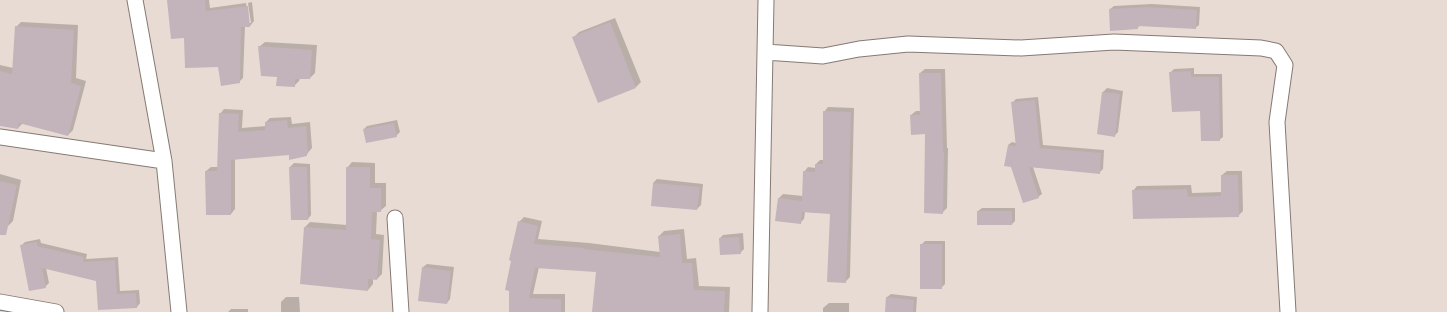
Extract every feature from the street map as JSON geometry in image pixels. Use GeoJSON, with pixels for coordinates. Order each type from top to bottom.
{"type":"FeatureCollection","features":[{"type":"Feature","properties":{"kind":"street"},"geometry":{"type":"LineString","coordinates":[[135,0],[164,162],[179,312]]}},
{"type":"Feature","properties":{"kind":"street"},"geometry":{"type":"LineString","coordinates":[[760,312],[766,0]]}},
{"type":"Feature","properties":{"kind":"street"},"geometry":{"type":"LineString","coordinates":[[765,52],[823,56],[859,49],[908,44],[1021,48],[1114,42],[1261,48],[1276,51],[1285,65],[1277,122],[1288,312]]}},
{"type":"Feature","properties":{"kind":"street"},"geometry":{"type":"LineString","coordinates":[[0,137],[164,162]]}},
{"type":"Feature","properties":{"kind":"street"},"geometry":{"type":"LineString","coordinates":[[395,218],[401,312]]}},
{"type":"Feature","properties":{"kind":"street"},"geometry":{"type":"LineString","coordinates":[[0,302],[56,312]]}},
{"type":"Feature","properties":{"kind":"building"},"geometry":{"type":"Polygon","coordinates":[[[167,0],[205,0],[206,11],[248,6],[250,27],[241,27],[240,83],[221,86],[218,67],[185,68],[184,38],[171,39],[167,0]]]}},
{"type":"Feature","properties":{"kind":"building"},"geometry":{"type":"Polygon","coordinates":[[[1148,7],[1197,10],[1196,29],[1138,26],[1138,29],[1110,31],[1109,9],[1148,7]]]}},
{"type":"Feature","properties":{"kind":"building"},"geometry":{"type":"Polygon","coordinates":[[[610,22],[636,88],[598,103],[572,37],[610,22]]]}},
{"type":"Feature","properties":{"kind":"building"},"geometry":{"type":"Polygon","coordinates":[[[15,26],[74,30],[71,83],[81,86],[68,136],[19,123],[18,129],[0,126],[0,71],[12,74],[15,26]]]}},
{"type":"Feature","properties":{"kind":"building"},"geometry":{"type":"Polygon","coordinates":[[[258,46],[312,50],[310,79],[295,79],[295,87],[276,86],[277,77],[261,76],[258,46]]]}},
{"type":"Feature","properties":{"kind":"building"},"geometry":{"type":"Polygon","coordinates":[[[1191,71],[1191,77],[1219,77],[1220,141],[1201,141],[1200,111],[1172,112],[1169,72],[1191,71]]]}},
{"type":"Feature","properties":{"kind":"building"},"geometry":{"type":"Polygon","coordinates":[[[919,73],[941,73],[944,152],[943,214],[924,213],[925,134],[911,135],[910,115],[920,115],[919,73]]]}},
{"type":"Feature","properties":{"kind":"building"},"geometry":{"type":"Polygon","coordinates":[[[1102,92],[1120,94],[1115,137],[1097,134],[1102,92]]]}},
{"type":"Feature","properties":{"kind":"building"},"geometry":{"type":"Polygon","coordinates":[[[1035,100],[1040,148],[1101,153],[1100,174],[1029,167],[1039,198],[1023,203],[1011,167],[1004,166],[1008,145],[1016,146],[1011,102],[1035,100]]]}},
{"type":"Feature","properties":{"kind":"building"},"geometry":{"type":"Polygon","coordinates":[[[823,111],[851,112],[846,283],[827,282],[830,214],[802,212],[801,224],[775,221],[778,198],[802,201],[803,171],[815,172],[815,164],[823,164],[823,111]]]}},
{"type":"Feature","properties":{"kind":"building"},"geometry":{"type":"Polygon","coordinates":[[[219,113],[239,114],[238,132],[265,130],[265,122],[287,120],[288,128],[306,126],[308,154],[307,156],[289,160],[289,155],[231,160],[231,215],[206,215],[205,171],[217,171],[219,113]]]}},
{"type":"Feature","properties":{"kind":"building"},"geometry":{"type":"Polygon","coordinates":[[[394,123],[397,137],[366,143],[363,129],[394,123]]]}},
{"type":"Feature","properties":{"kind":"building"},"geometry":{"type":"Polygon","coordinates":[[[289,167],[307,167],[308,220],[291,220],[289,167]]]}},
{"type":"Feature","properties":{"kind":"building"},"geometry":{"type":"Polygon","coordinates":[[[346,167],[370,167],[370,188],[381,188],[381,212],[372,212],[371,239],[380,240],[377,280],[368,279],[368,291],[300,284],[304,227],[346,230],[346,167]]]}},
{"type":"Feature","properties":{"kind":"building"},"geometry":{"type":"Polygon","coordinates":[[[1221,175],[1238,175],[1239,217],[1133,219],[1132,190],[1187,189],[1188,197],[1221,196],[1221,175]]]}},
{"type":"Feature","properties":{"kind":"building"},"geometry":{"type":"Polygon","coordinates":[[[0,181],[17,185],[6,235],[0,235],[0,181]]]}},
{"type":"Feature","properties":{"kind":"building"},"geometry":{"type":"Polygon","coordinates":[[[653,183],[700,187],[697,210],[651,206],[653,183]]]}},
{"type":"Feature","properties":{"kind":"building"},"geometry":{"type":"Polygon","coordinates":[[[977,211],[1012,211],[1012,225],[977,225],[977,211]]]}},
{"type":"Feature","properties":{"kind":"building"},"geometry":{"type":"Polygon","coordinates":[[[518,221],[538,226],[534,244],[660,257],[658,236],[680,234],[682,263],[692,263],[694,290],[725,291],[724,312],[592,312],[596,272],[535,268],[529,298],[561,299],[561,312],[509,312],[509,291],[505,290],[511,261],[509,260],[518,221]]]}},
{"type":"Feature","properties":{"kind":"building"},"geometry":{"type":"Polygon","coordinates":[[[739,237],[741,254],[720,255],[719,238],[739,237]]]}},
{"type":"Feature","properties":{"kind":"building"},"geometry":{"type":"Polygon","coordinates":[[[37,242],[37,246],[84,257],[83,262],[115,260],[117,294],[136,293],[137,308],[98,310],[96,281],[42,268],[46,288],[29,291],[20,245],[37,242]]]}},
{"type":"Feature","properties":{"kind":"building"},"geometry":{"type":"Polygon","coordinates":[[[920,244],[942,244],[942,289],[920,289],[920,244]]]}},
{"type":"Feature","properties":{"kind":"building"},"geometry":{"type":"Polygon","coordinates":[[[422,267],[451,271],[447,304],[418,301],[422,267]]]}},
{"type":"Feature","properties":{"kind":"building"},"geometry":{"type":"Polygon","coordinates":[[[886,297],[914,300],[913,312],[885,312],[886,297]]]}}]}
